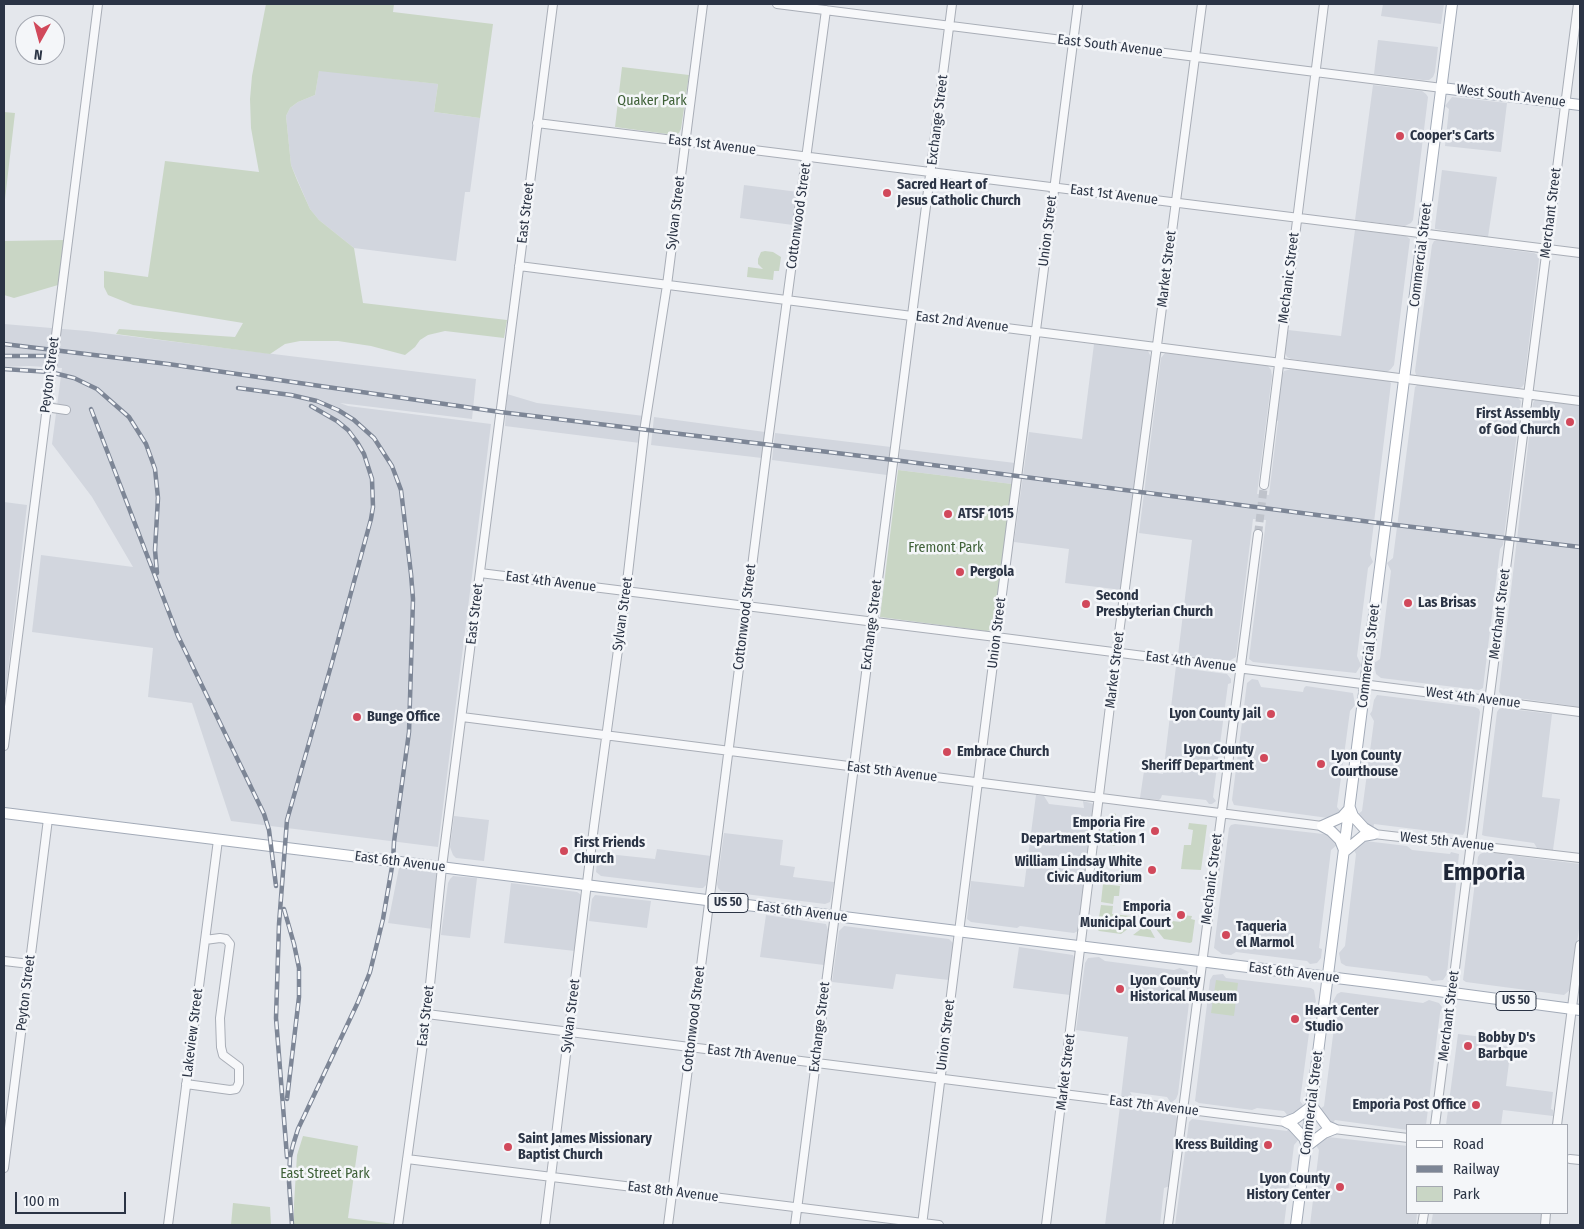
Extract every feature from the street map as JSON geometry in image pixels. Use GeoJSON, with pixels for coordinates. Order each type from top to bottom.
{"type":"FeatureCollection","features":[{"type":"Feature","properties":{"kind":"main road","name":"Commercial Street"},"geometry":{"type":"LineString","coordinates":[[1296,1225],[1452,4]]}},
{"type":"Feature","properties":{"kind":"main road","name":"West South Avenue"},"geometry":{"type":"LineString","coordinates":[[1442,88],[1580,105]]}},
{"type":"Feature","properties":{"kind":"main road"},"geometry":{"type":"LineString","coordinates":[[1322,826],[1342,817],[1350,808],[1353,816],[1364,828],[1374,834]]}},
{"type":"Feature","properties":{"kind":"main road","name":"East 6th Avenue"},"geometry":{"type":"LineString","coordinates":[[4,813],[1452,993]]}},
{"type":"Feature","properties":{"kind":"main road"},"geometry":{"type":"LineString","coordinates":[[1322,826],[1332,831],[1340,840],[1344,852],[1363,836],[1374,834]]}},
{"type":"Feature","properties":{"kind":"main road","name":"US 50"},"geometry":{"type":"LineString","coordinates":[[1452,993],[1576,1009]]}},
{"type":"Feature","properties":{"kind":"main road"},"geometry":{"type":"LineString","coordinates":[[1286,1122],[1296,1118],[1312,1106],[1327,1126],[1334,1129]]}},
{"type":"Feature","properties":{"kind":"main road"},"geometry":{"type":"LineString","coordinates":[[1286,1122],[1292,1125],[1304,1138],[1307,1146],[1324,1133],[1334,1129]]}},
{"type":"Feature","properties":{"kind":"street","name":"Peyton Street"},"geometry":{"type":"LineString","coordinates":[[4,746],[98,4]]}},
{"type":"Feature","properties":{"kind":"street","name":"East Street"},"geometry":{"type":"LineString","coordinates":[[398,1225],[427,1014],[442,868],[553,4]]}},
{"type":"Feature","properties":{"kind":"street","name":"Sylvan Street"},"geometry":{"type":"LineString","coordinates":[[545,1225],[646,425],[667,285],[703,4]]}},
{"type":"Feature","properties":{"kind":"street","name":"East South Avenue"},"geometry":{"type":"LineString","coordinates":[[777,4],[815,6],[826,10],[1442,88]]}},
{"type":"Feature","properties":{"kind":"street","name":"Exchange Street"},"geometry":{"type":"LineString","coordinates":[[795,1225],[952,4]]}},
{"type":"Feature","properties":{"kind":"street","name":"Union Street"},"geometry":{"type":"LineString","coordinates":[[922,1224],[1078,4]]}},
{"type":"Feature","properties":{"kind":"street","name":"Market Street"},"geometry":{"type":"LineString","coordinates":[[1046,1225],[1082,947],[1117,652],[1202,4]]}},
{"type":"Feature","properties":{"kind":"street","name":"Mechanic Street"},"geometry":{"type":"LineString","coordinates":[[1264,485],[1324,4]]}},
{"type":"Feature","properties":{"kind":"street","name":"Merchant Street"},"geometry":{"type":"LineString","coordinates":[[1435,1124],[1578,4]]}},
{"type":"Feature","properties":{"kind":"street","name":"Cottonwood Street"},"geometry":{"type":"LineString","coordinates":[[668,1225],[728,751],[826,10]]}},
{"type":"Feature","properties":{"kind":"street","name":"East 1st Avenue"},"geometry":{"type":"LineString","coordinates":[[537,123],[1580,253]]}},
{"type":"Feature","properties":{"kind":"street","name":"East 2nd Avenue"},"geometry":{"type":"LineString","coordinates":[[519,266],[1580,401]]}},
{"type":"Feature","properties":{"kind":"street"},"geometry":{"type":"LineString","coordinates":[[46,407],[66,410]]}},
{"type":"Feature","properties":{"kind":"street","name":"Mechanic Street"},"geometry":{"type":"LineString","coordinates":[[1168,1225],[1220,813],[1258,534]]}},
{"type":"Feature","properties":{"kind":"street","name":"East 4th Avenue"},"geometry":{"type":"LineString","coordinates":[[480,573],[996,636],[1366,684]]}},
{"type":"Feature","properties":{"kind":"street","name":"West 4th Avenue"},"geometry":{"type":"LineString","coordinates":[[1366,684],[1580,712]]}},
{"type":"Feature","properties":{"kind":"street","name":"East 5th Avenue"},"geometry":{"type":"LineString","coordinates":[[462,717],[1322,826]]}},
{"type":"Feature","properties":{"kind":"street","name":"Peyton Street"},"geometry":{"type":"LineString","coordinates":[[4,1168],[48,819]]}},
{"type":"Feature","properties":{"kind":"street","name":"West 5th Avenue"},"geometry":{"type":"LineString","coordinates":[[1374,834],[1580,858]]}},
{"type":"Feature","properties":{"kind":"street","name":"Lakeview Street"},"geometry":{"type":"LineString","coordinates":[[168,1225],[218,840]]}},
{"type":"Feature","properties":{"kind":"street"},"geometry":{"type":"LineString","coordinates":[[186,1084],[230,1090],[236,1089],[238,1083],[239,1067],[223,1055],[221,1047],[220,1018],[230,944],[226,939],[220,938],[205,940]]}},
{"type":"Feature","properties":{"kind":"street"},"geometry":{"type":"LineString","coordinates":[[1557,1124],[1576,1009],[1580,945]]}},
{"type":"Feature","properties":{"kind":"street"},"geometry":{"type":"LineString","coordinates":[[4,961],[30,964]]}},
{"type":"Feature","properties":{"kind":"street","name":"East 7th Avenue"},"geometry":{"type":"LineString","coordinates":[[427,1014],[1286,1122]]}},
{"type":"Feature","properties":{"kind":"street"},"geometry":{"type":"LineString","coordinates":[[1334,1129],[1406,1138]]}},
{"type":"Feature","properties":{"kind":"street","name":"East 8th Avenue"},"geometry":{"type":"LineString","coordinates":[[407,1159],[939,1225]]}},
{"type":"Feature","properties":{"kind":"street"},"geometry":{"type":"LineString","coordinates":[[1570,1159],[1580,1160]]}},
{"type":"Feature","properties":{"kind":"shaded area"},"geometry":{"type":"Polygon","coordinates":[[[1383,4],[1444,4],[1441,24],[1381,16],[1383,4]]]}},
{"type":"Feature","properties":{"kind":"shaded area"},"geometry":{"type":"Polygon","coordinates":[[[1378,40],[1438,47],[1433,77],[1429,80],[1423,80],[1374,74],[1378,40]]]}},
{"type":"Feature","properties":{"kind":"shaded area"},"geometry":{"type":"Polygon","coordinates":[[[319,70],[438,84],[434,112],[480,118],[470,192],[465,192],[456,261],[354,248],[319,220],[310,209],[291,165],[286,116],[290,108],[298,102],[315,95],[319,70]]]}},
{"type":"Feature","properties":{"kind":"shaded area"},"geometry":{"type":"Polygon","coordinates":[[[1373,85],[1422,91],[1428,97],[1413,220],[1405,226],[1355,220],[1373,85]]]}},
{"type":"Feature","properties":{"kind":"shaded area"},"geometry":{"type":"Polygon","coordinates":[[[1452,97],[1507,103],[1501,152],[1445,146],[1449,109],[1445,106],[1452,97]]]}},
{"type":"Feature","properties":{"kind":"shaded area"},"geometry":{"type":"Polygon","coordinates":[[[1442,170],[1497,177],[1488,237],[1435,229],[1442,170]]]}},
{"type":"Feature","properties":{"kind":"shaded area"},"geometry":{"type":"Polygon","coordinates":[[[744,185],[798,192],[793,225],[740,218],[744,185]]]}},
{"type":"Feature","properties":{"kind":"shaded area"},"geometry":{"type":"Polygon","coordinates":[[[1355,230],[1406,236],[1410,239],[1394,365],[1387,372],[1291,359],[1285,353],[1288,330],[1341,336],[1355,230]]]}},
{"type":"Feature","properties":{"kind":"shaded area"},"geometry":{"type":"Polygon","coordinates":[[[1437,240],[1538,255],[1524,384],[1522,387],[1416,375],[1432,245],[1437,240]]]}},
{"type":"Feature","properties":{"kind":"shaded area"},"geometry":{"type":"Polygon","coordinates":[[[4,324],[87,331],[476,379],[472,419],[340,403],[348,406],[491,424],[438,847],[231,821],[192,703],[148,697],[153,648],[32,632],[41,555],[133,567],[92,497],[52,444],[62,368],[4,367],[4,324]]]}},
{"type":"Feature","properties":{"kind":"shaded area"},"geometry":{"type":"Polygon","coordinates":[[[1094,344],[1148,351],[1152,359],[1122,590],[1065,583],[1069,549],[1014,542],[1029,432],[1082,439],[1094,344]]]}},
{"type":"Feature","properties":{"kind":"shaded area"},"geometry":{"type":"Polygon","coordinates":[[[1165,353],[1264,365],[1268,366],[1271,370],[1272,376],[1257,494],[1269,495],[1278,421],[1276,420],[1284,371],[1291,369],[1388,380],[1391,383],[1370,555],[1373,562],[1368,568],[1357,656],[1361,665],[1356,673],[1253,662],[1249,659],[1266,520],[1253,519],[1236,657],[1229,661],[1178,655],[1192,540],[1139,533],[1161,358],[1165,353]]]}},
{"type":"Feature","properties":{"kind":"shaded area"},"geometry":{"type":"Polygon","coordinates":[[[1418,384],[1517,397],[1521,401],[1483,688],[1479,690],[1381,678],[1376,674],[1374,663],[1380,659],[1391,571],[1387,563],[1393,558],[1415,387],[1418,384]]]}},
{"type":"Feature","properties":{"kind":"shaded area"},"geometry":{"type":"Polygon","coordinates":[[[507,394],[537,403],[644,416],[640,443],[505,426],[507,394]]]}},
{"type":"Feature","properties":{"kind":"shaded area"},"geometry":{"type":"Polygon","coordinates":[[[1535,400],[1580,405],[1580,707],[1503,696],[1499,692],[1533,403],[1535,400]]]}},
{"type":"Feature","properties":{"kind":"shaded area"},"geometry":{"type":"Polygon","coordinates":[[[654,417],[765,432],[762,458],[651,445],[654,417]]]}},
{"type":"Feature","properties":{"kind":"shaded area"},"geometry":{"type":"Polygon","coordinates":[[[775,433],[891,447],[887,475],[772,460],[775,433]]]}},
{"type":"Feature","properties":{"kind":"shaded area"},"geometry":{"type":"Polygon","coordinates":[[[900,449],[1015,463],[1012,484],[898,470],[900,449]]]}},
{"type":"Feature","properties":{"kind":"shaded area"},"geometry":{"type":"Polygon","coordinates":[[[4,502],[27,505],[4,707],[4,502]]]}},
{"type":"Feature","properties":{"kind":"shaded area"},"geometry":{"type":"Polygon","coordinates":[[[1176,666],[1227,674],[1231,679],[1231,683],[1228,684],[1213,797],[1216,801],[1212,804],[1209,804],[1206,800],[1162,795],[1159,800],[1140,798],[1144,771],[1163,774],[1176,666]]]}},
{"type":"Feature","properties":{"kind":"shaded area"},"geometry":{"type":"Polygon","coordinates":[[[1252,679],[1258,680],[1261,687],[1303,692],[1306,686],[1353,693],[1355,705],[1350,711],[1337,807],[1341,812],[1328,818],[1234,805],[1232,800],[1247,683],[1252,679]]]}},
{"type":"Feature","properties":{"kind":"shaded area"},"geometry":{"type":"Polygon","coordinates":[[[1377,695],[1479,709],[1463,835],[1374,824],[1373,829],[1357,815],[1362,811],[1374,721],[1370,714],[1377,695]]]}},
{"type":"Feature","properties":{"kind":"shaded area"},"geometry":{"type":"Polygon","coordinates":[[[1502,708],[1552,714],[1542,797],[1560,799],[1553,850],[1537,848],[1534,843],[1482,835],[1497,712],[1502,708]]]}},
{"type":"Feature","properties":{"kind":"shaded area"},"geometry":{"type":"Polygon","coordinates":[[[1036,795],[1044,796],[1049,804],[1084,808],[1083,801],[1094,804],[1078,931],[1074,933],[971,922],[967,919],[971,881],[1024,887],[1036,795]]]}},
{"type":"Feature","properties":{"kind":"shaded area"},"geometry":{"type":"Polygon","coordinates":[[[454,816],[489,820],[484,861],[456,858],[453,855],[450,847],[454,816]]]}},
{"type":"Feature","properties":{"kind":"shaded area"},"geometry":{"type":"Polygon","coordinates":[[[1235,824],[1332,835],[1337,845],[1331,850],[1319,948],[1322,949],[1321,958],[1317,963],[1310,964],[1307,961],[1236,952],[1231,955],[1222,954],[1214,948],[1229,828],[1235,824]]]}},
{"type":"Feature","properties":{"kind":"shaded area"},"geometry":{"type":"Polygon","coordinates":[[[724,833],[783,840],[780,865],[795,867],[793,877],[834,882],[830,902],[825,904],[721,891],[717,884],[724,833]]]}},
{"type":"Feature","properties":{"kind":"shaded area"},"geometry":{"type":"Polygon","coordinates":[[[1365,838],[1365,841],[1407,846],[1412,850],[1459,854],[1447,974],[1443,980],[1432,981],[1427,976],[1346,966],[1341,963],[1339,953],[1345,946],[1356,854],[1353,848],[1365,838]]]}},
{"type":"Feature","properties":{"kind":"shaded area"},"geometry":{"type":"Polygon","coordinates":[[[657,849],[711,856],[706,885],[703,888],[699,888],[601,876],[596,872],[598,853],[655,859],[657,849]]]}},
{"type":"Feature","properties":{"kind":"shaded area"},"geometry":{"type":"Polygon","coordinates":[[[1485,852],[1580,864],[1580,921],[1571,989],[1564,995],[1466,982],[1463,980],[1478,857],[1485,852]]]}},
{"type":"Feature","properties":{"kind":"shaded area"},"geometry":{"type":"Polygon","coordinates":[[[399,868],[439,875],[433,929],[388,923],[399,868]]]}},
{"type":"Feature","properties":{"kind":"shaded area"},"geometry":{"type":"Polygon","coordinates":[[[453,876],[477,878],[470,938],[441,935],[448,883],[453,876]]]}},
{"type":"Feature","properties":{"kind":"shaded area"},"geometry":{"type":"Polygon","coordinates":[[[511,883],[577,892],[580,894],[582,897],[575,951],[504,943],[511,883]]]}},
{"type":"Feature","properties":{"kind":"shaded area"},"geometry":{"type":"Polygon","coordinates":[[[595,895],[651,901],[647,928],[589,921],[592,899],[595,895]]]}},
{"type":"Feature","properties":{"kind":"shaded area"},"geometry":{"type":"Polygon","coordinates":[[[766,915],[826,924],[828,930],[824,965],[760,957],[766,915]]]}},
{"type":"Feature","properties":{"kind":"shaded area"},"geometry":{"type":"Polygon","coordinates":[[[844,926],[949,939],[953,943],[953,947],[949,980],[896,974],[893,989],[832,982],[839,931],[844,926]]]}},
{"type":"Feature","properties":{"kind":"shaded area"},"geometry":{"type":"Polygon","coordinates":[[[1019,947],[1073,955],[1075,959],[1070,995],[1013,988],[1019,947]]]}},
{"type":"Feature","properties":{"kind":"shaded area"},"geometry":{"type":"Polygon","coordinates":[[[1099,957],[1105,961],[1174,970],[1180,968],[1191,975],[1178,1094],[1171,1103],[1167,1097],[1130,1092],[1134,1099],[1121,1097],[1128,1037],[1076,1030],[1085,963],[1088,958],[1099,957]]]}},
{"type":"Feature","properties":{"kind":"shaded area"},"geometry":{"type":"Polygon","coordinates":[[[1223,974],[1226,978],[1311,988],[1314,990],[1316,1002],[1312,1005],[1300,1101],[1303,1105],[1302,1110],[1288,1116],[1284,1111],[1257,1108],[1252,1110],[1195,1101],[1210,980],[1213,975],[1223,974]]]}},
{"type":"Feature","properties":{"kind":"shaded area"},"geometry":{"type":"Polygon","coordinates":[[[1341,992],[1423,1003],[1429,1000],[1439,1003],[1442,1007],[1426,1124],[1406,1124],[1406,1130],[1335,1120],[1332,1124],[1319,1110],[1324,1106],[1336,1012],[1332,1003],[1337,994],[1341,992]]]}},
{"type":"Feature","properties":{"kind":"shaded area"},"geometry":{"type":"Polygon","coordinates":[[[1458,1034],[1483,1037],[1483,1044],[1511,1047],[1506,1086],[1553,1092],[1551,1109],[1553,1110],[1553,1116],[1503,1110],[1501,1124],[1446,1124],[1458,1034]]]}},
{"type":"Feature","properties":{"kind":"shaded area"},"geometry":{"type":"Polygon","coordinates":[[[1120,1106],[1171,1113],[1178,1120],[1170,1186],[1164,1188],[1160,1225],[1105,1225],[1120,1106]]]}},
{"type":"Feature","properties":{"kind":"shaded area"},"geometry":{"type":"Polygon","coordinates":[[[1192,1119],[1287,1131],[1289,1128],[1300,1138],[1294,1145],[1284,1225],[1175,1225],[1189,1122],[1192,1119]]]}},
{"type":"Feature","properties":{"kind":"shaded area"},"geometry":{"type":"Polygon","coordinates":[[[1328,1137],[1406,1146],[1406,1214],[1417,1214],[1416,1225],[1310,1225],[1319,1150],[1315,1144],[1328,1137]]]}},
{"type":"Feature","properties":{"kind":"shaded area"},"geometry":{"type":"Polygon","coordinates":[[[1433,1214],[1543,1214],[1542,1225],[1431,1225],[1433,1214]]]}},
{"type":"Feature","properties":{"kind":"green space"},"geometry":{"type":"Polygon","coordinates":[[[266,4],[394,4],[393,12],[493,24],[480,118],[434,112],[438,84],[319,71],[315,95],[298,102],[290,108],[286,116],[291,165],[297,180],[310,209],[319,220],[354,248],[363,303],[507,320],[504,338],[445,331],[428,335],[405,355],[371,346],[338,341],[300,341],[285,344],[270,354],[116,334],[119,329],[235,337],[243,323],[133,305],[108,295],[104,287],[104,271],[148,277],[165,161],[259,172],[251,128],[250,99],[252,76],[266,4]]]}},
{"type":"Feature","properties":{"kind":"green space","name":"Quaker Park"},"geometry":{"type":"Polygon","coordinates":[[[622,67],[689,75],[679,133],[675,135],[615,127],[622,67]]]}},
{"type":"Feature","properties":{"kind":"green space"},"geometry":{"type":"Polygon","coordinates":[[[4,112],[15,113],[4,208],[4,112]]]}},
{"type":"Feature","properties":{"kind":"green space"},"geometry":{"type":"Polygon","coordinates":[[[65,240],[58,285],[14,298],[4,295],[4,241],[65,240]]]}},
{"type":"Feature","properties":{"kind":"green space"},"geometry":{"type":"Polygon","coordinates":[[[761,252],[773,252],[781,257],[779,271],[774,271],[773,280],[747,277],[748,267],[763,269],[758,264],[758,259],[761,252]]]}},
{"type":"Feature","properties":{"kind":"green space","name":"Fremont Park"},"geometry":{"type":"Polygon","coordinates":[[[898,470],[1012,484],[992,630],[986,631],[880,617],[898,470]]]}},
{"type":"Feature","properties":{"kind":"green space"},"geometry":{"type":"Polygon","coordinates":[[[1112,813],[1116,814],[1113,838],[1116,839],[1115,846],[1108,845],[1112,813]]]}},
{"type":"Feature","properties":{"kind":"green space"},"geometry":{"type":"Polygon","coordinates":[[[1189,823],[1207,825],[1201,870],[1181,869],[1184,845],[1191,845],[1193,830],[1188,829],[1189,823]]]}},
{"type":"Feature","properties":{"kind":"green space"},"geometry":{"type":"Polygon","coordinates":[[[1105,872],[1121,874],[1124,872],[1122,885],[1104,882],[1105,872]]]}},
{"type":"Feature","properties":{"kind":"green space"},"geometry":{"type":"Polygon","coordinates":[[[1103,884],[1120,886],[1119,896],[1114,896],[1113,904],[1101,902],[1103,884]]]}},
{"type":"Feature","properties":{"kind":"green space"},"geometry":{"type":"Polygon","coordinates":[[[1101,905],[1113,906],[1112,914],[1131,916],[1132,911],[1135,911],[1133,925],[1121,934],[1099,931],[1097,929],[1101,905]]]}},
{"type":"Feature","properties":{"kind":"green space"},"geometry":{"type":"Polygon","coordinates":[[[1182,915],[1192,916],[1191,919],[1195,920],[1192,942],[1164,939],[1156,929],[1157,919],[1181,922],[1182,915]]]}},
{"type":"Feature","properties":{"kind":"green space"},"geometry":{"type":"Polygon","coordinates":[[[1146,925],[1155,938],[1133,935],[1146,925]]]}},
{"type":"Feature","properties":{"kind":"green space"},"geometry":{"type":"Polygon","coordinates":[[[1216,980],[1238,983],[1234,1016],[1211,1013],[1216,980]]]}},
{"type":"Feature","properties":{"kind":"green space","name":"East Street Park"},"geometry":{"type":"Polygon","coordinates":[[[303,1136],[358,1146],[348,1218],[394,1225],[294,1225],[297,1155],[303,1136]]]}},
{"type":"Feature","properties":{"kind":"green space"},"geometry":{"type":"Polygon","coordinates":[[[233,1203],[270,1207],[271,1225],[231,1225],[233,1203]]]}},
{"type":"Feature","properties":{"kind":"tunnel"},"geometry":{"type":"LineString","coordinates":[[1258,534],[1264,485]]}},
{"type":"Feature","properties":{"kind":"railway"},"geometry":{"type":"LineString","coordinates":[[4,344],[168,364],[500,412],[1580,547]]}},
{"type":"Feature","properties":{"kind":"railway"},"geometry":{"type":"LineString","coordinates":[[4,356],[49,356]]}},
{"type":"Feature","properties":{"kind":"railway"},"geometry":{"type":"LineString","coordinates":[[4,369],[50,372],[74,378],[97,389],[129,417],[146,444],[155,469],[158,498],[155,550],[157,573]]}},
{"type":"Feature","properties":{"kind":"railway"},"geometry":{"type":"LineString","coordinates":[[238,388],[291,395],[317,401],[338,410],[354,420],[374,438],[392,466],[401,490],[413,599],[409,732],[393,861],[383,919],[370,972],[358,1002],[298,1129],[293,1145],[290,1157],[289,1182],[292,1225]]}},
{"type":"Feature","properties":{"kind":"railway"},"geometry":{"type":"LineString","coordinates":[[287,1157],[276,1018],[279,924],[287,820],[333,659],[373,507],[372,479],[364,454],[357,442],[348,430],[337,421],[311,406]]}},
{"type":"Feature","properties":{"kind":"railway"},"geometry":{"type":"LineString","coordinates":[[91,409],[178,636],[264,814],[269,830],[276,886]]}},
{"type":"Feature","properties":{"kind":"railway"},"geometry":{"type":"LineString","coordinates":[[284,909],[299,968],[299,997],[287,1099]]}},
{"type":"Feature","properties":{"kind":"place","name":"Cooper's Carts"},"geometry":{"type":"Point","coordinates":[1400,136]}},
{"type":"Feature","properties":{"kind":"place","name":"Sacred Heart of Jesus Catholic Church"},"geometry":{"type":"Point","coordinates":[887,193]}},
{"type":"Feature","properties":{"kind":"place","name":"First Assembly of God Church"},"geometry":{"type":"Point","coordinates":[1570,422]}},
{"type":"Feature","properties":{"kind":"place","name":"ATSF 1015"},"geometry":{"type":"Point","coordinates":[948,514]}},
{"type":"Feature","properties":{"kind":"place","name":"Pergola"},"geometry":{"type":"Point","coordinates":[960,572]}},
{"type":"Feature","properties":{"kind":"place","name":"Las Brisas"},"geometry":{"type":"Point","coordinates":[1408,603]}},
{"type":"Feature","properties":{"kind":"place","name":"Second Presbyterian Church"},"geometry":{"type":"Point","coordinates":[1086,604]}},
{"type":"Feature","properties":{"kind":"place","name":"Lyon County Jail"},"geometry":{"type":"Point","coordinates":[1271,714]}},
{"type":"Feature","properties":{"kind":"place","name":"Bunge Office"},"geometry":{"type":"Point","coordinates":[357,717]}},
{"type":"Feature","properties":{"kind":"place","name":"Embrace Church"},"geometry":{"type":"Point","coordinates":[947,752]}},
{"type":"Feature","properties":{"kind":"place","name":"Lyon County Sheriff Department"},"geometry":{"type":"Point","coordinates":[1264,758]}},
{"type":"Feature","properties":{"kind":"place","name":"Lyon County Courthouse"},"geometry":{"type":"Point","coordinates":[1321,764]}},
{"type":"Feature","properties":{"kind":"place","name":"Emporia Fire Department Station 1"},"geometry":{"type":"Point","coordinates":[1155,831]}},
{"type":"Feature","properties":{"kind":"place","name":"First Friends Church"},"geometry":{"type":"Point","coordinates":[564,851]}},
{"type":"Feature","properties":{"kind":"place","name":"William Lindsay White Civic Auditorium"},"geometry":{"type":"Point","coordinates":[1152,870]}},
{"type":"Feature","properties":{"kind":"place","name":"Emporia Municipal Court"},"geometry":{"type":"Point","coordinates":[1181,915]}},
{"type":"Feature","properties":{"kind":"place","name":"Taqueria el Marmol"},"geometry":{"type":"Point","coordinates":[1226,935]}},
{"type":"Feature","properties":{"kind":"place","name":"Lyon County Historical Museum"},"geometry":{"type":"Point","coordinates":[1120,989]}},
{"type":"Feature","properties":{"kind":"place","name":"Heart Center Studio"},"geometry":{"type":"Point","coordinates":[1295,1019]}},
{"type":"Feature","properties":{"kind":"place","name":"Bobby D's Barbque"},"geometry":{"type":"Point","coordinates":[1468,1046]}},
{"type":"Feature","properties":{"kind":"place","name":"Emporia Post Office"},"geometry":{"type":"Point","coordinates":[1476,1105]}},
{"type":"Feature","properties":{"kind":"place","name":"Kress Building"},"geometry":{"type":"Point","coordinates":[1268,1145]}},
{"type":"Feature","properties":{"kind":"place","name":"Saint James Missionary Baptist Church"},"geometry":{"type":"Point","coordinates":[508,1147]}},
{"type":"Feature","properties":{"kind":"place","name":"Lyon County History Center"},"geometry":{"type":"Point","coordinates":[1340,1187]}},
{"type":"Feature","properties":{"kind":"district","name":"Emporia"},"geometry":{"type":"Point","coordinates":[1484,873]}}]}
